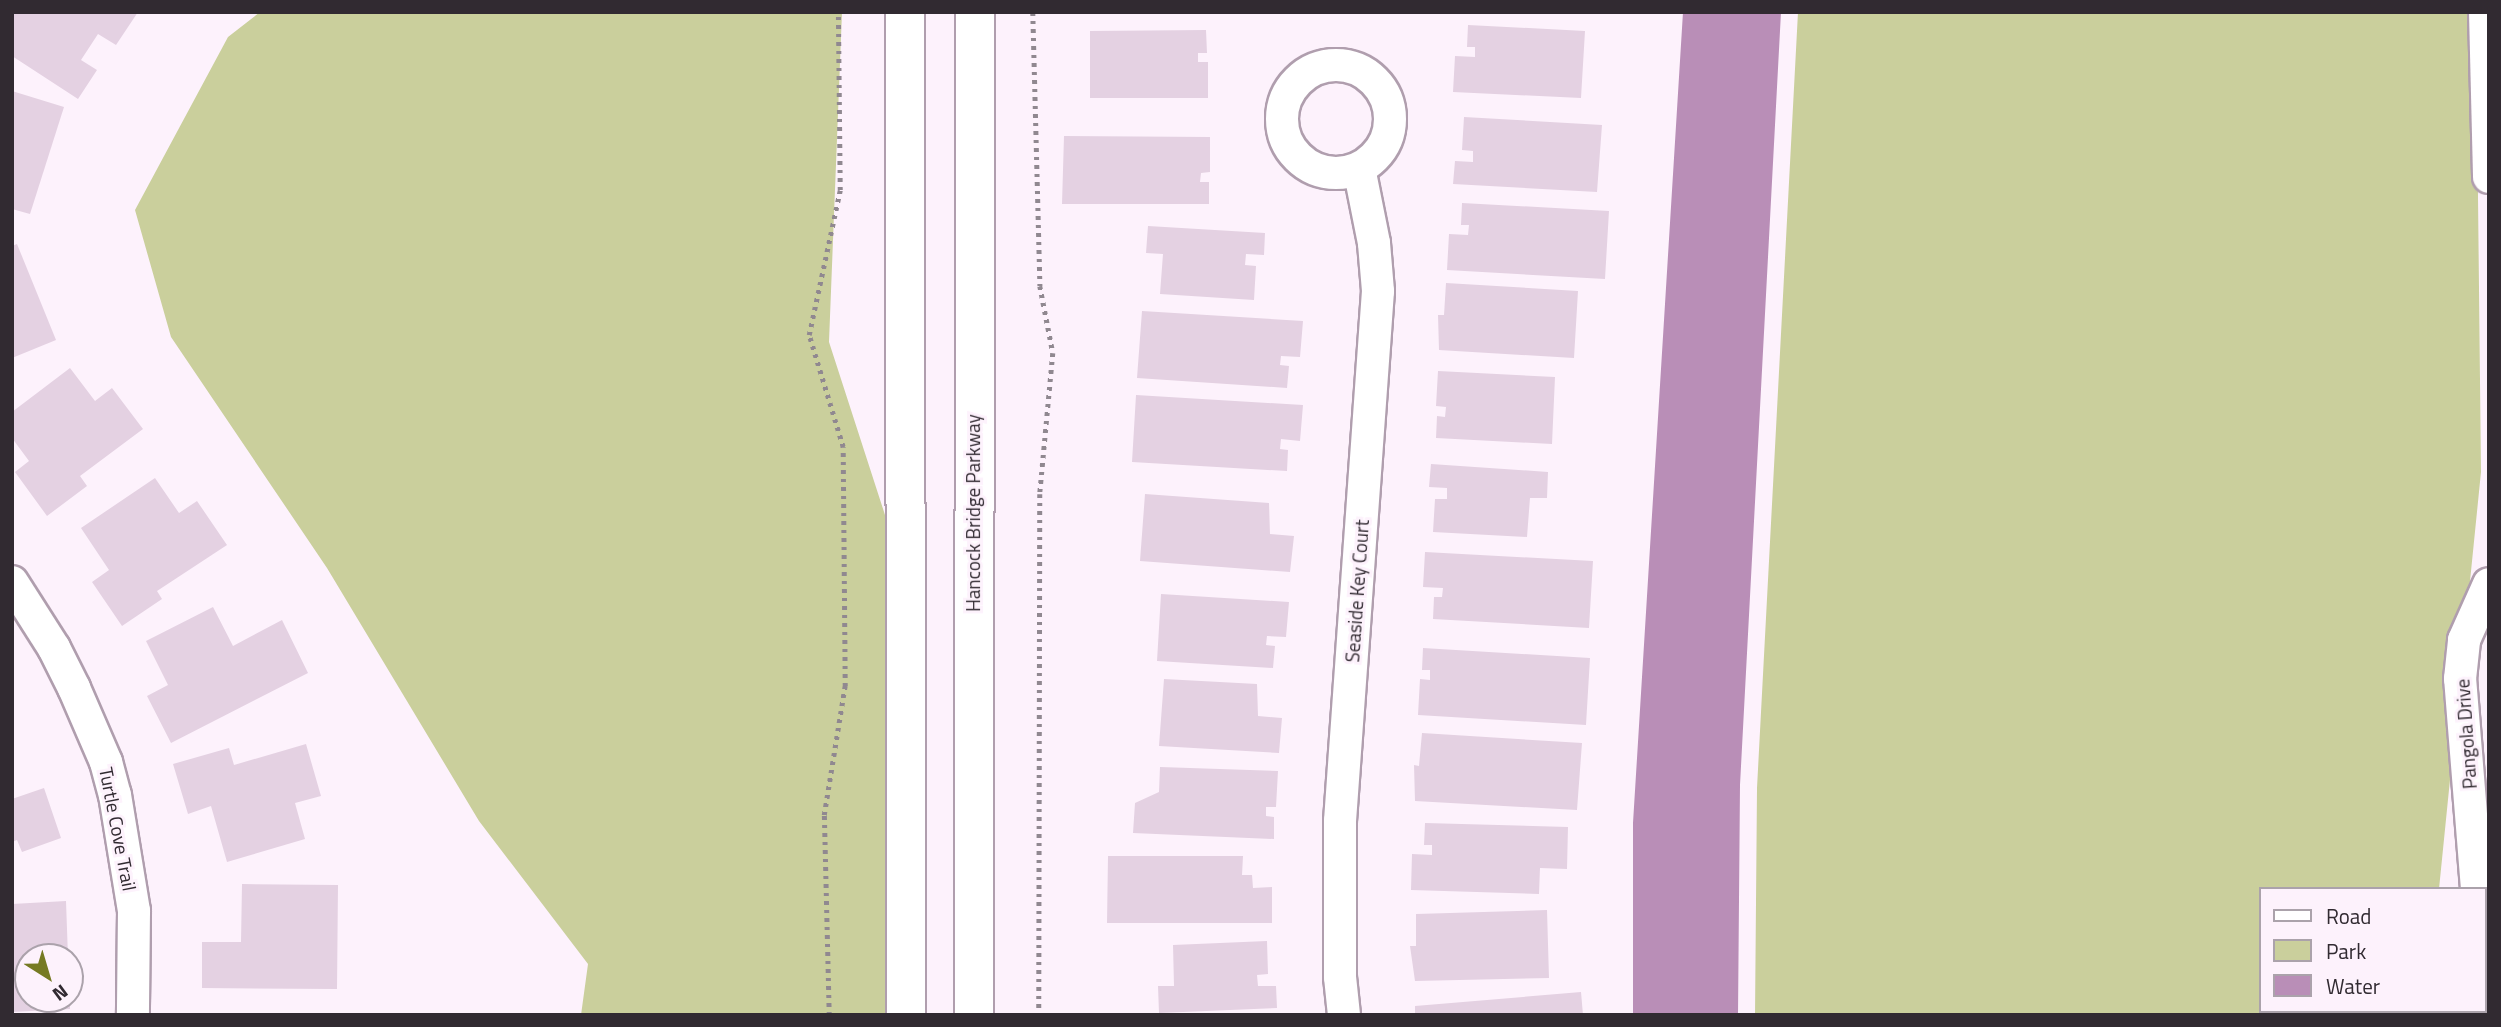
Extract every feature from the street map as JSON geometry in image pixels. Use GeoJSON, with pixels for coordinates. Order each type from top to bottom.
{"type":"FeatureCollection","features":[{"type":"Feature","properties":{"kind":"main road"},"geometry":{"type":"LineString","coordinates":[[905,12],[906,1015]]}},
{"type":"Feature","properties":{"kind":"main road","name":"Hancock Bridge Parkway"},"geometry":{"type":"LineString","coordinates":[[974,1015],[975,12]]}},
{"type":"Feature","properties":{"kind":"street"},"geometry":{"type":"LineString","coordinates":[[2484,12],[2489,177]]}},
{"type":"Feature","properties":{"kind":"street","name":"Seaside Key Court"},"geometry":{"type":"LineString","coordinates":[[1343,1015],[1340,977],[1340,821],[1378,291],[1374,243],[1359,168]]}},
{"type":"Feature","properties":{"kind":"street","name":"Turtle Cove Trail"},"geometry":{"type":"LineString","coordinates":[[12,582],[54,648],[74,688],[97,740],[116,795],[134,911],[134,1015]]}},
{"type":"Feature","properties":{"kind":"street","name":"Pangola Drive"},"geometry":{"type":"LineString","coordinates":[[2477,887],[2460,679],[2464,640],[2489,584]]}},
{"type":"Feature","properties":{"kind":"path"},"geometry":{"type":"LineString","coordinates":[[829,1015],[824,815],[845,685],[843,447],[809,335],[840,190],[838,12]]}},
{"type":"Feature","properties":{"kind":"path"},"geometry":{"type":"LineString","coordinates":[[1033,12],[1040,286],[1053,353],[1041,494],[1040,1015]]}},
{"type":"Feature","properties":{"kind":"green space"},"geometry":{"type":"Polygon","coordinates":[[[260,12],[842,12],[829,342],[885,515],[886,1015],[581,1015],[588,964],[479,821],[327,568],[171,337],[135,210],[228,37],[260,12]]]}},
{"type":"Feature","properties":{"kind":"green space"},"geometry":{"type":"Polygon","coordinates":[[[1798,12],[2476,12],[2481,472],[2439,887],[2260,887],[2260,1013],[2482,1015],[1755,1015],[1757,788],[1798,12]]]}},
{"type":"Feature","properties":{"kind":"water"},"geometry":{"type":"Polygon","coordinates":[[[1683,12],[1781,12],[1740,785],[1738,1015],[1633,1015],[1633,823],[1683,12]]]}},
{"type":"Feature","properties":{"kind":"building"},"geometry":{"type":"Polygon","coordinates":[[[12,12],[138,12],[116,45],[98,34],[81,60],[97,70],[78,99],[12,56],[12,12]]]}},
{"type":"Feature","properties":{"kind":"building"},"geometry":{"type":"Polygon","coordinates":[[[1468,25],[1585,31],[1581,98],[1453,92],[1455,56],[1475,57],[1475,47],[1467,47],[1468,25]]]}},
{"type":"Feature","properties":{"kind":"building"},"geometry":{"type":"Polygon","coordinates":[[[1206,30],[1207,53],[1198,53],[1198,62],[1208,62],[1208,98],[1090,98],[1090,31],[1206,30]]]}},
{"type":"Feature","properties":{"kind":"building"},"geometry":{"type":"Polygon","coordinates":[[[12,91],[64,107],[30,214],[12,209],[12,91]]]}},
{"type":"Feature","properties":{"kind":"building"},"geometry":{"type":"Polygon","coordinates":[[[1464,117],[1602,125],[1597,192],[1453,184],[1455,161],[1473,162],[1473,151],[1462,150],[1464,117]]]}},
{"type":"Feature","properties":{"kind":"building"},"geometry":{"type":"Polygon","coordinates":[[[1064,136],[1210,137],[1210,172],[1201,173],[1200,182],[1209,182],[1209,204],[1062,204],[1064,136]]]}},
{"type":"Feature","properties":{"kind":"building"},"geometry":{"type":"Polygon","coordinates":[[[1462,203],[1609,211],[1605,279],[1447,270],[1449,234],[1468,235],[1469,225],[1461,225],[1462,203]]]}},
{"type":"Feature","properties":{"kind":"building"},"geometry":{"type":"Polygon","coordinates":[[[1148,226],[1265,233],[1264,255],[1246,254],[1245,265],[1256,266],[1254,300],[1160,294],[1163,254],[1146,253],[1148,226]]]}},
{"type":"Feature","properties":{"kind":"building"},"geometry":{"type":"Polygon","coordinates":[[[17,244],[56,340],[12,358],[12,246],[17,244]]]}},
{"type":"Feature","properties":{"kind":"building"},"geometry":{"type":"Polygon","coordinates":[[[1446,283],[1578,291],[1574,358],[1439,350],[1438,315],[1444,315],[1446,283]]]}},
{"type":"Feature","properties":{"kind":"building"},"geometry":{"type":"Polygon","coordinates":[[[1142,311],[1303,321],[1300,357],[1281,356],[1280,365],[1289,366],[1287,388],[1137,378],[1142,311]]]}},
{"type":"Feature","properties":{"kind":"building"},"geometry":{"type":"Polygon","coordinates":[[[70,368],[95,401],[112,388],[143,429],[80,476],[87,486],[47,516],[15,472],[29,461],[12,438],[12,412],[70,368]]]}},
{"type":"Feature","properties":{"kind":"building"},"geometry":{"type":"Polygon","coordinates":[[[1438,371],[1555,377],[1552,444],[1436,438],[1437,416],[1445,417],[1446,407],[1436,406],[1438,371]]]}},
{"type":"Feature","properties":{"kind":"building"},"geometry":{"type":"Polygon","coordinates":[[[1136,395],[1303,405],[1300,441],[1281,439],[1280,449],[1288,450],[1287,471],[1132,462],[1136,395]]]}},
{"type":"Feature","properties":{"kind":"building"},"geometry":{"type":"Polygon","coordinates":[[[1431,464],[1548,472],[1547,498],[1530,498],[1527,537],[1433,532],[1435,499],[1447,499],[1447,488],[1429,487],[1431,464]]]}},
{"type":"Feature","properties":{"kind":"building"},"geometry":{"type":"Polygon","coordinates":[[[155,478],[179,513],[197,501],[227,545],[157,591],[162,599],[122,626],[92,582],[109,570],[81,528],[155,478]]]}},
{"type":"Feature","properties":{"kind":"building"},"geometry":{"type":"Polygon","coordinates":[[[1145,494],[1269,503],[1270,534],[1294,536],[1290,572],[1140,561],[1145,494]]]}},
{"type":"Feature","properties":{"kind":"building"},"geometry":{"type":"Polygon","coordinates":[[[1425,552],[1593,561],[1589,628],[1433,619],[1434,597],[1442,597],[1443,588],[1423,587],[1425,552]]]}},
{"type":"Feature","properties":{"kind":"building"},"geometry":{"type":"Polygon","coordinates":[[[1161,594],[1289,602],[1286,637],[1267,636],[1266,645],[1275,646],[1273,668],[1157,661],[1161,594]]]}},
{"type":"Feature","properties":{"kind":"building"},"geometry":{"type":"Polygon","coordinates":[[[213,607],[233,646],[282,620],[308,673],[171,743],[147,696],[168,685],[146,641],[213,607]]]}},
{"type":"Feature","properties":{"kind":"building"},"geometry":{"type":"Polygon","coordinates":[[[1423,648],[1590,658],[1586,725],[1418,715],[1420,679],[1430,680],[1430,670],[1422,670],[1423,648]]]}},
{"type":"Feature","properties":{"kind":"building"},"geometry":{"type":"Polygon","coordinates":[[[1164,679],[1257,684],[1258,716],[1282,718],[1279,753],[1159,746],[1164,679]]]}},
{"type":"Feature","properties":{"kind":"building"},"geometry":{"type":"Polygon","coordinates":[[[1422,733],[1582,743],[1577,810],[1415,801],[1414,765],[1419,766],[1422,733]]]}},
{"type":"Feature","properties":{"kind":"building"},"geometry":{"type":"Polygon","coordinates":[[[306,744],[321,796],[295,803],[305,839],[227,862],[211,806],[188,814],[173,764],[229,748],[234,765],[306,744]]]}},
{"type":"Feature","properties":{"kind":"building"},"geometry":{"type":"Polygon","coordinates":[[[1160,767],[1278,771],[1276,807],[1266,807],[1266,816],[1274,817],[1274,839],[1133,833],[1135,803],[1159,792],[1160,767]]]}},
{"type":"Feature","properties":{"kind":"building"},"geometry":{"type":"Polygon","coordinates":[[[44,788],[61,838],[22,852],[17,840],[12,842],[12,799],[44,788]]]}},
{"type":"Feature","properties":{"kind":"building"},"geometry":{"type":"Polygon","coordinates":[[[1425,823],[1568,827],[1567,869],[1540,868],[1539,894],[1411,890],[1412,854],[1432,855],[1432,845],[1424,845],[1425,823]]]}},
{"type":"Feature","properties":{"kind":"building"},"geometry":{"type":"Polygon","coordinates":[[[1108,856],[1243,856],[1242,875],[1252,875],[1253,888],[1272,887],[1272,923],[1107,923],[1108,856]]]}},
{"type":"Feature","properties":{"kind":"building"},"geometry":{"type":"Polygon","coordinates":[[[242,884],[338,885],[337,989],[202,988],[202,942],[241,942],[242,884]]]}},
{"type":"Feature","properties":{"kind":"building"},"geometry":{"type":"Polygon","coordinates":[[[66,901],[68,943],[14,943],[12,1012],[12,904],[66,901]]]}},
{"type":"Feature","properties":{"kind":"building"},"geometry":{"type":"Polygon","coordinates":[[[1547,910],[1549,978],[1415,981],[1410,946],[1416,946],[1416,914],[1547,910]]]}},
{"type":"Feature","properties":{"kind":"building"},"geometry":{"type":"Polygon","coordinates":[[[1267,941],[1268,974],[1257,975],[1258,986],[1276,986],[1277,1008],[1159,1013],[1158,986],[1174,986],[1173,945],[1267,941]]]}},
{"type":"Feature","properties":{"kind":"building"},"geometry":{"type":"Polygon","coordinates":[[[1581,992],[1583,1015],[1415,1015],[1415,1006],[1581,992]]]}}]}
